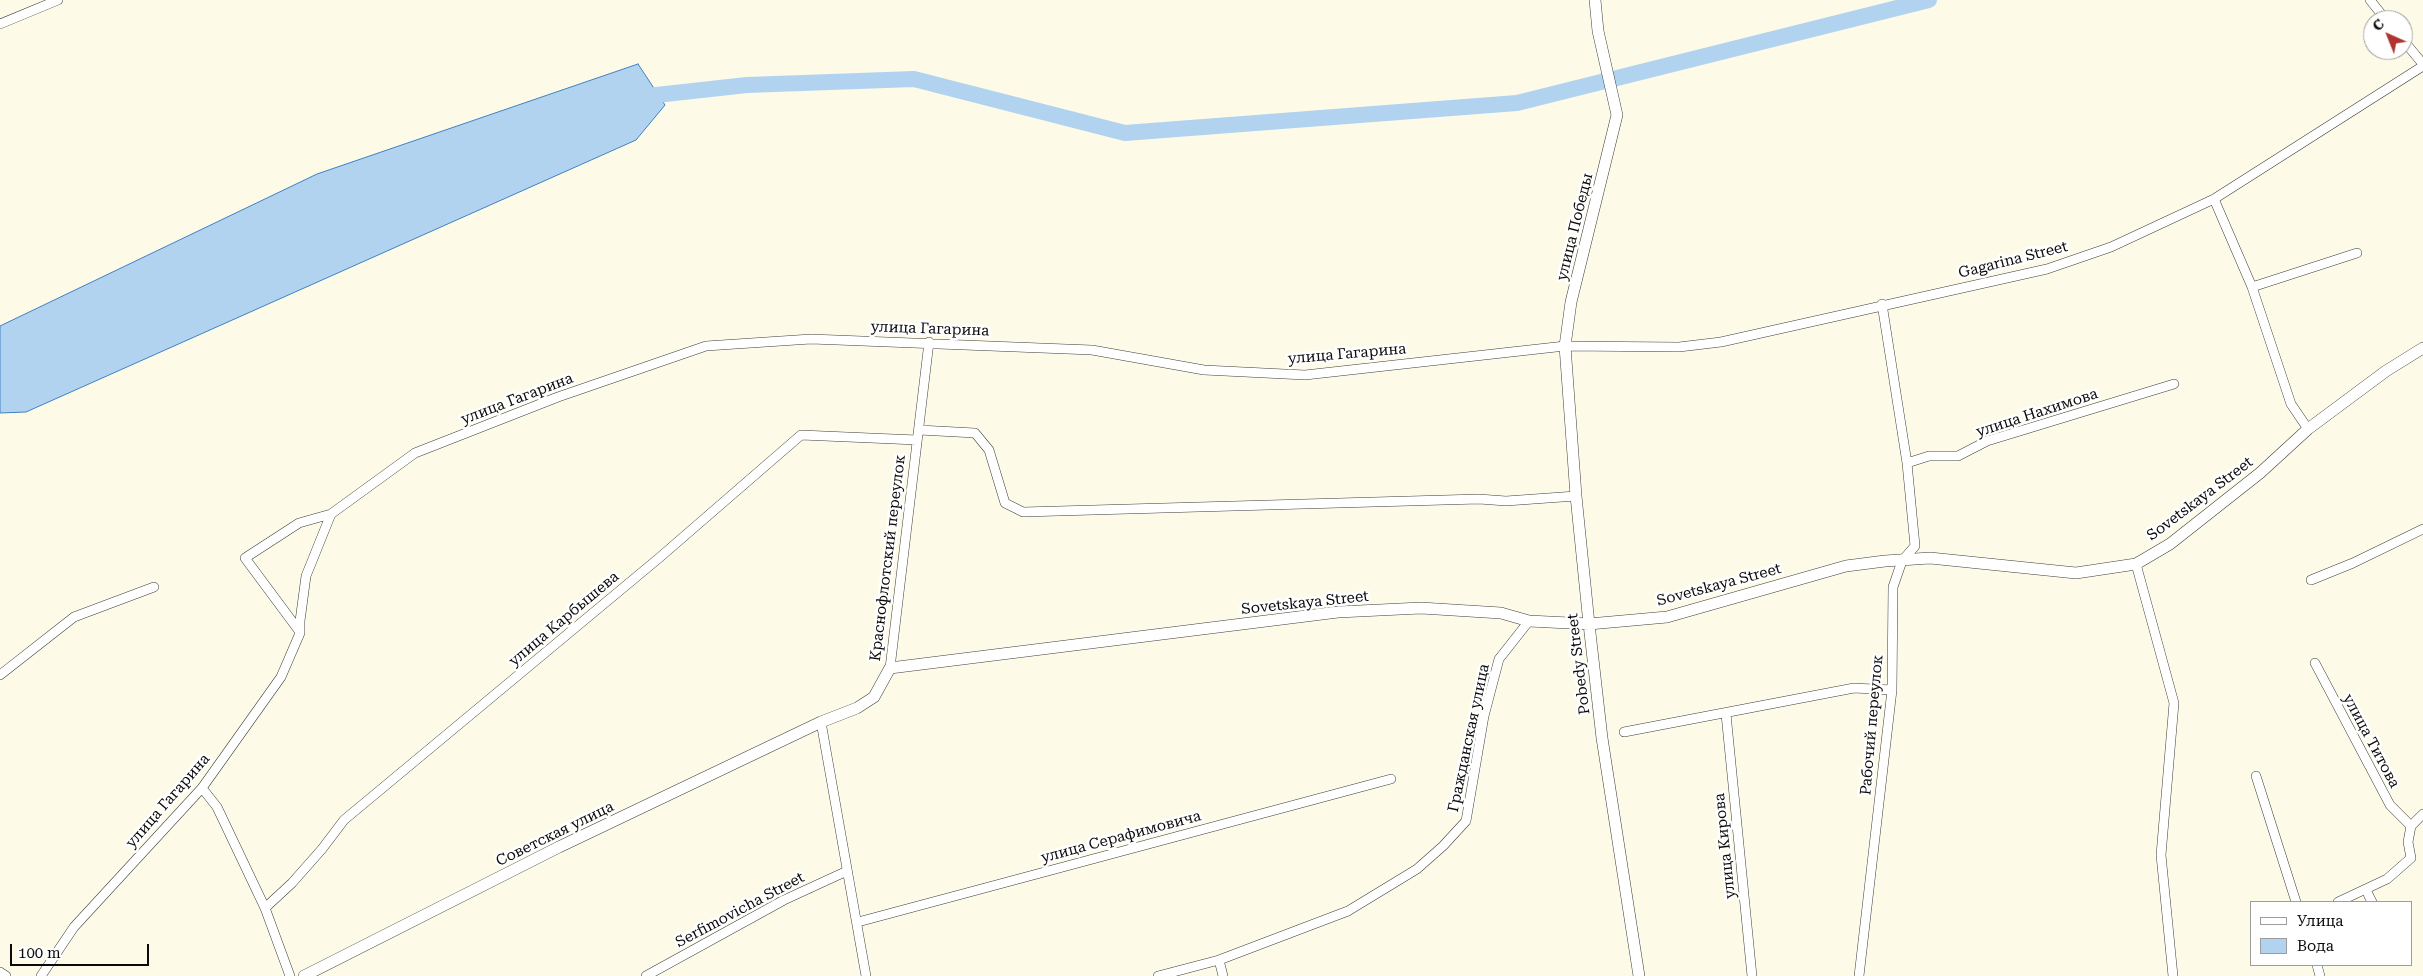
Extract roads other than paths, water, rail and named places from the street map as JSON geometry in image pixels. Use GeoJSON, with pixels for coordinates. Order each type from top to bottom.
{"type":"FeatureCollection","features":[{"type":"Feature","properties":{"kind":"street"},"geometry":{"type":"LineString","coordinates":[[0,24],[58,0]]}},
{"type":"Feature","properties":{"kind":"street","name":"улица Победы"},"geometry":{"type":"LineString","coordinates":[[1565,346],[1571,302],[1617,115],[1598,31],[1595,0]]}},
{"type":"Feature","properties":{"kind":"street"},"geometry":{"type":"LineString","coordinates":[[2370,0],[2378,10]]}},
{"type":"Feature","properties":{"kind":"street"},"geometry":{"type":"LineString","coordinates":[[2413,52],[2423,65]]}},
{"type":"Feature","properties":{"kind":"street","name":"Gagarina Street"},"geometry":{"type":"LineString","coordinates":[[1565,346],[1679,347],[1712,343],[1765,333],[1882,304],[2047,269],[2111,247],[2214,199],[2423,65]]}},
{"type":"Feature","properties":{"kind":"street"},"geometry":{"type":"LineString","coordinates":[[2214,199],[2252,287],[2291,404],[2308,429]]}},
{"type":"Feature","properties":{"kind":"street"},"geometry":{"type":"LineString","coordinates":[[2252,287],[2357,253]]}},
{"type":"Feature","properties":{"kind":"street","name":"Рабочий переулок"},"geometry":{"type":"LineString","coordinates":[[1859,976],[1892,690],[1893,587],[1902,561],[1916,546],[1907,463],[1882,304]]}},
{"type":"Feature","properties":{"kind":"street","name":"улица Гагарина"},"geometry":{"type":"LineString","coordinates":[[300,632],[245,558],[299,523],[331,514],[415,453],[558,397],[706,346],[811,339],[929,342],[1092,350],[1204,370],[1306,374],[1565,346]]}},
{"type":"Feature","properties":{"kind":"street","name":"Краснофлотский переулок"},"geometry":{"type":"LineString","coordinates":[[821,722],[857,708],[874,697],[890,668],[929,342]]}},
{"type":"Feature","properties":{"kind":"street","name":"Pobedy Street"},"geometry":{"type":"LineString","coordinates":[[1565,346],[1576,496],[1602,738],[1639,976]]}},
{"type":"Feature","properties":{"kind":"street","name":"Sovetskaya Street"},"geometry":{"type":"LineString","coordinates":[[890,668],[1338,612],[1421,608],[1501,613],[1529,621],[1589,624],[1668,617],[1846,566],[1930,558],[2076,573],[2136,564],[2170,544],[2260,473],[2308,429],[2386,371],[2423,348]]}},
{"type":"Feature","properties":{"kind":"street","name":"улица Нахимова"},"geometry":{"type":"LineString","coordinates":[[1907,463],[1929,456],[1958,456],[1987,441],[2174,384]]}},
{"type":"Feature","properties":{"kind":"street"},"geometry":{"type":"LineString","coordinates":[[919,430],[975,433],[988,450],[1001,484],[1005,503],[1023,512],[1479,499],[1506,500],[1576,496]]}},
{"type":"Feature","properties":{"kind":"street","name":"улица Карбышева"},"geometry":{"type":"LineString","coordinates":[[265,908],[292,883],[344,820],[666,552],[801,435],[917,440]]}},
{"type":"Feature","properties":{"kind":"street","name":"улица Гагарина"},"geometry":{"type":"LineString","coordinates":[[40,976],[74,927],[202,788],[281,677],[300,632],[306,576],[331,514]]}},
{"type":"Feature","properties":{"kind":"street"},"geometry":{"type":"LineString","coordinates":[[2311,580],[2353,563],[2423,529]]}},
{"type":"Feature","properties":{"kind":"street"},"geometry":{"type":"LineString","coordinates":[[2136,564],[2174,703],[2161,855],[2173,976]]}},
{"type":"Feature","properties":{"kind":"street"},"geometry":{"type":"LineString","coordinates":[[0,675],[74,617],[154,587]]}},
{"type":"Feature","properties":{"kind":"street","name":"Гражданская улица"},"geometry":{"type":"LineString","coordinates":[[1158,976],[1219,960],[1348,911],[1417,869],[1466,821],[1484,716],[1499,659],[1529,621]]}},
{"type":"Feature","properties":{"kind":"street","name":"улица Титова"},"geometry":{"type":"LineString","coordinates":[[2314,663],[2390,805],[2411,826]]}},
{"type":"Feature","properties":{"kind":"street"},"geometry":{"type":"LineString","coordinates":[[1624,732],[1854,688],[1892,690]]}},
{"type":"Feature","properties":{"kind":"street","name":"улица Кирова"},"geometry":{"type":"LineString","coordinates":[[1726,714],[1752,976]]}},
{"type":"Feature","properties":{"kind":"street"},"geometry":{"type":"LineString","coordinates":[[821,722],[847,871],[858,922],[866,976]]}},
{"type":"Feature","properties":{"kind":"street","name":"Советская улица"},"geometry":{"type":"LineString","coordinates":[[304,976],[559,847],[821,722]]}},
{"type":"Feature","properties":{"kind":"street"},"geometry":{"type":"LineString","coordinates":[[2256,776],[2296,901]]}},
{"type":"Feature","properties":{"kind":"street","name":"улица Серафимовича"},"geometry":{"type":"LineString","coordinates":[[858,922],[1391,778]]}},
{"type":"Feature","properties":{"kind":"street"},"geometry":{"type":"LineString","coordinates":[[202,788],[217,807],[265,908],[290,976]]}},
{"type":"Feature","properties":{"kind":"street"},"geometry":{"type":"LineString","coordinates":[[2340,901],[2387,879],[2411,858],[2408,842],[2411,826],[2423,814]]}},
{"type":"Feature","properties":{"kind":"street","name":"Serfimovicha Street"},"geometry":{"type":"LineString","coordinates":[[646,976],[784,900],[847,871]]}},
{"type":"Feature","properties":{"kind":"street"},"geometry":{"type":"LineString","coordinates":[[2366,890],[2372,901]]}},
{"type":"Feature","properties":{"kind":"street"},"geometry":{"type":"LineString","coordinates":[[1219,960],[1223,976]]}},
{"type":"Feature","properties":{"kind":"street"},"geometry":{"type":"LineString","coordinates":[[0,972],[6,976]]}},
{"type":"Feature","properties":{"kind":"water"},"geometry":{"type":"Polygon","coordinates":[[[638,64],[665,105],[636,140],[26,412],[0,413],[0,326],[317,174],[638,64]]]}},
{"type":"Feature","properties":{"kind":"waterway"},"geometry":{"type":"LineString","coordinates":[[638,97],[747,85],[914,79],[1125,133],[1517,103],[1929,0]]}}]}
